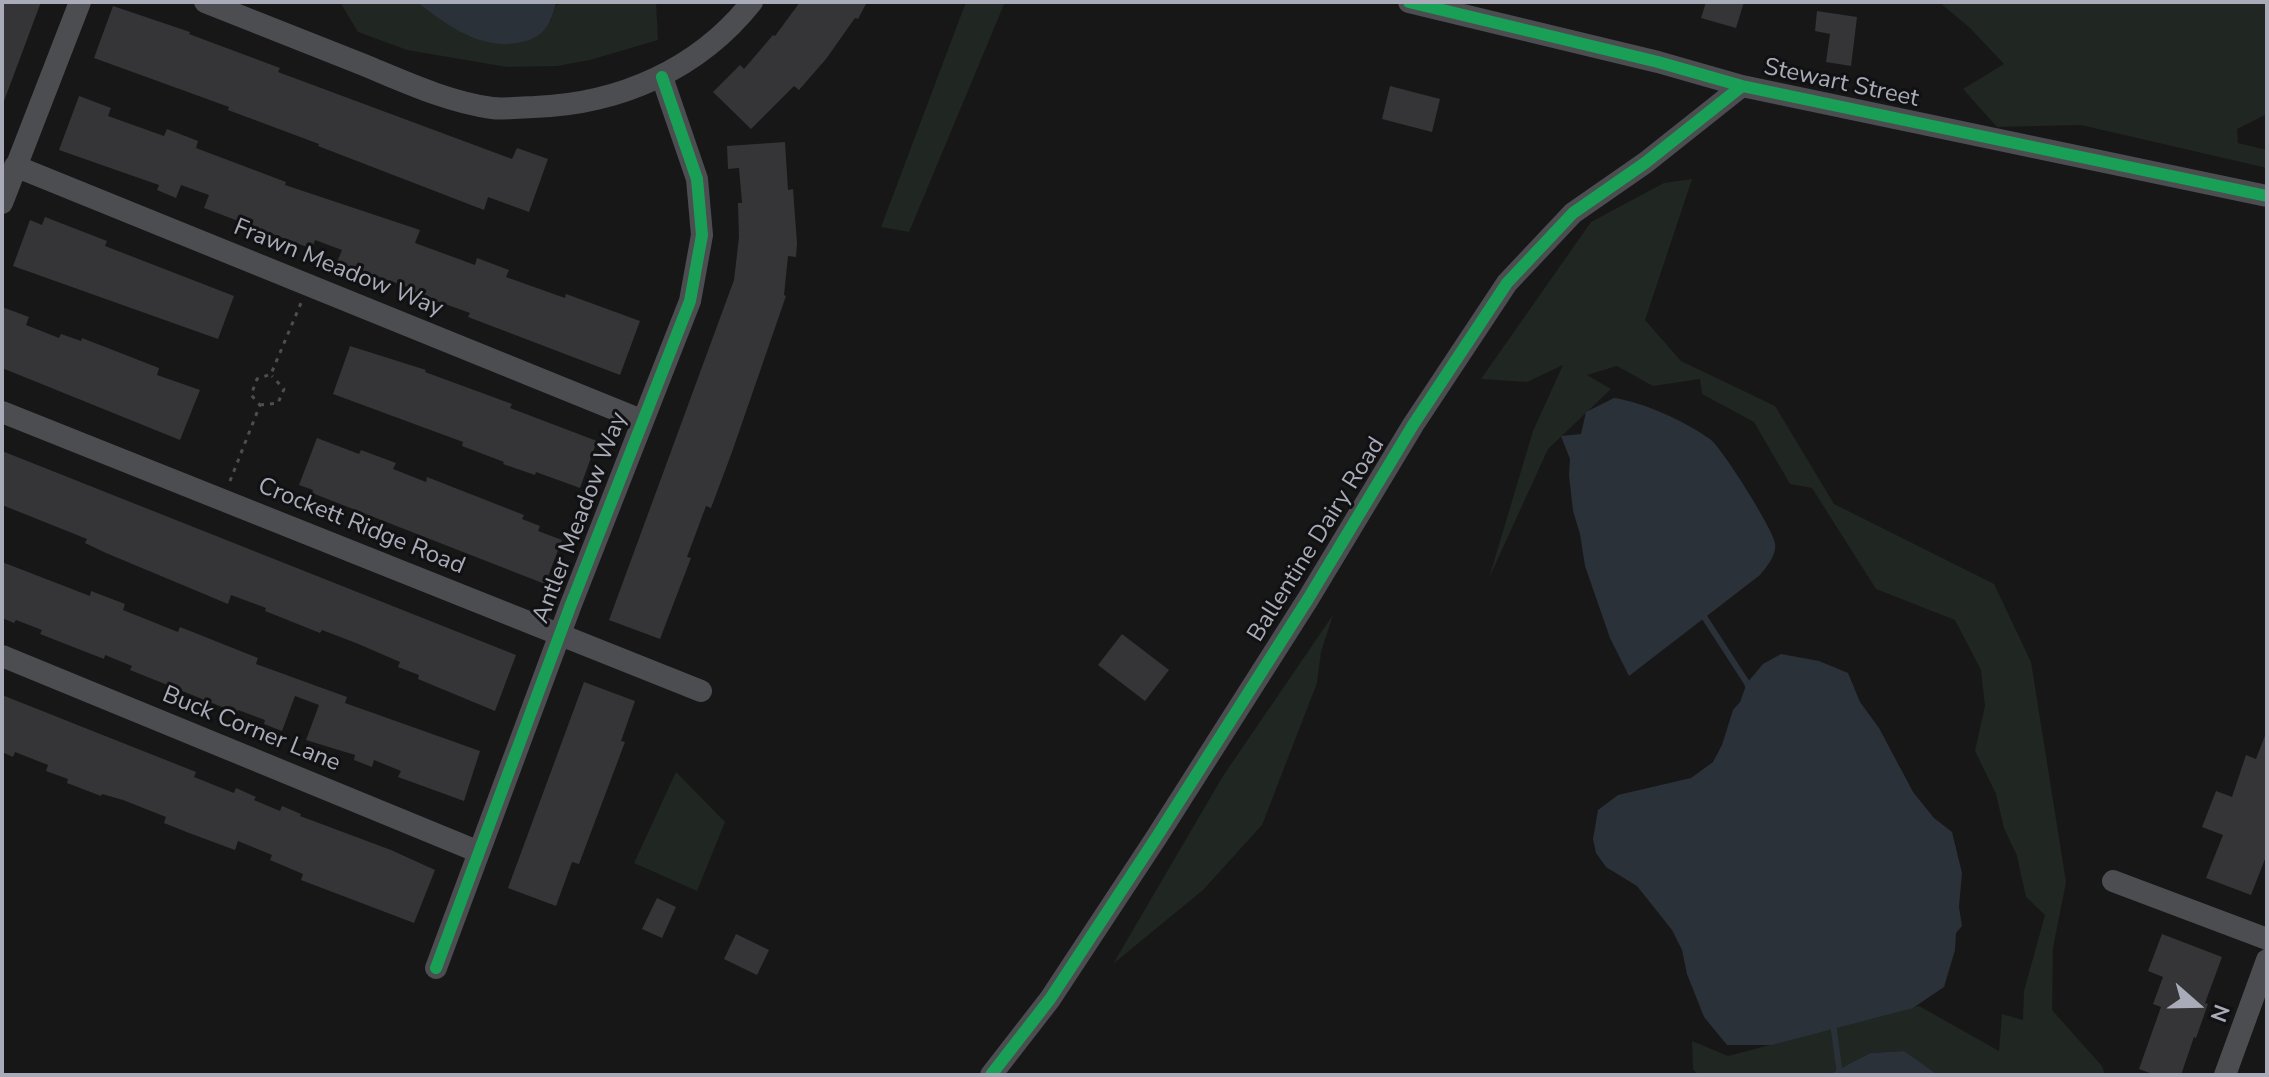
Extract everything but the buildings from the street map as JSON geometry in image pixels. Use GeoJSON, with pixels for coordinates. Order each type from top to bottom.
{"type":"FeatureCollection","features":[{"type":"Feature","properties":{"kind":"street"},"geometry":{"type":"LineString","coordinates":[[2,203],[80,2]]}},
{"type":"Feature","properties":{"kind":"street"},"geometry":{"type":"LineString","coordinates":[[205,2],[432,92],[492,108],[560,106],[598,100],[662,77],[707,49],[732,28],[752,2]]}},
{"type":"Feature","properties":{"kind":"street","name":"Stewart Street"},"geometry":{"type":"LineString","coordinates":[[1409,2],[1658,62],[1742,86],[2267,196]]}},
{"type":"Feature","properties":{"kind":"street","name":"Antler Meadow Way"},"geometry":{"type":"LineString","coordinates":[[436,968],[641,420],[690,301],[702,235],[697,179],[662,77]]}},
{"type":"Feature","properties":{"kind":"street","name":"Ballentine Dairy Road"},"geometry":{"type":"LineString","coordinates":[[991,1075],[1050,999],[1164,825],[1308,599],[1413,425],[1507,283],[1573,213],[1645,163],[1742,86]]}},
{"type":"Feature","properties":{"kind":"street","name":"Frawn Meadow Way"},"geometry":{"type":"LineString","coordinates":[[15,166],[641,420]]}},
{"type":"Feature","properties":{"kind":"street","name":"Crockett Ridge Road"},"geometry":{"type":"LineString","coordinates":[[2,412],[701,691]]}},
{"type":"Feature","properties":{"kind":"street","name":"Buck Corner Lane"},"geometry":{"type":"LineString","coordinates":[[2,656],[479,852]]}},
{"type":"Feature","properties":{"kind":"street"},"geometry":{"type":"LineString","coordinates":[[2113,881],[2267,939]]}},
{"type":"Feature","properties":{"kind":"street"},"geometry":{"type":"LineString","coordinates":[[2225,1075],[2267,960]]}},
{"type":"Feature","properties":{"kind":"path"},"geometry":{"type":"LineString","coordinates":[[260,405],[251,395],[257,379],[271,374],[302,300]]}},
{"type":"Feature","properties":{"kind":"path"},"geometry":{"type":"LineString","coordinates":[[260,405],[278,403],[284,389],[271,374]]}},
{"type":"Feature","properties":{"kind":"path"},"geometry":{"type":"LineString","coordinates":[[230,481],[260,405]]}},
{"type":"Feature","properties":{"kind":"shaded area"},"geometry":{"type":"Polygon","coordinates":[[[340,2],[417,2],[468,36],[551,21],[556,5],[567,2],[656,2],[658,40],[590,60],[557,66],[507,67],[407,50],[358,32],[340,2]]]}},
{"type":"Feature","properties":{"kind":"shaded area"},"geometry":{"type":"Polygon","coordinates":[[[417,2],[556,2],[551,20],[540,34],[529,40],[498,44],[469,36],[417,2]]]}},
{"type":"Feature","properties":{"kind":"shaded area"},"geometry":{"type":"Polygon","coordinates":[[[966,2],[1005,2],[909,232],[881,227],[966,2]]]}},
{"type":"Feature","properties":{"kind":"shaded area"},"geometry":{"type":"Polygon","coordinates":[[[1939,2],[2267,2],[2267,114],[2237,129],[2238,143],[2267,150],[2267,168],[2081,125],[1997,127],[1963,89],[2004,64],[1970,28],[1939,2]]]}},
{"type":"Feature","properties":{"kind":"shaded area"},"geometry":{"type":"Polygon","coordinates":[[[1692,179],[1645,320],[1681,361],[1775,406],[1834,504],[1994,584],[2031,662],[2066,882],[2053,948],[2052,1010],[2102,1066],[2105,1075],[1938,1075],[1903,1051],[1870,1053],[1828,1075],[1698,1075],[1693,1069],[1692,1041],[1728,1056],[1919,1006],[1999,1051],[2002,1014],[2023,1020],[2024,991],[2045,915],[2026,897],[2017,856],[2004,828],[1996,794],[1975,751],[1985,706],[1981,670],[1955,620],[1876,589],[1812,488],[1790,484],[1754,422],[1702,394],[1700,379],[1653,386],[1617,366],[1587,375],[1611,389],[1548,449],[1489,578],[1533,431],[1563,365],[1527,382],[1481,379],[1591,222],[1664,183],[1692,179]]]}},
{"type":"Feature","properties":{"kind":"shaded area"},"geometry":{"type":"Polygon","coordinates":[[[1614,398],[1664,414],[1710,439],[1746,489],[1775,543],[1773,556],[1760,575],[1629,676],[1610,638],[1585,566],[1573,511],[1570,459],[1561,436],[1581,434],[1586,412],[1614,398]]]}},
{"type":"Feature","properties":{"kind":"shaded area"},"geometry":{"type":"Polygon","coordinates":[[[1333,615],[1321,652],[1317,683],[1262,825],[1203,890],[1113,964],[1223,776],[1333,615]]]}},
{"type":"Feature","properties":{"kind":"shaded area"},"geometry":{"type":"Polygon","coordinates":[[[1781,654],[1819,661],[1848,673],[1860,702],[1879,728],[1913,792],[1934,818],[1952,832],[1962,873],[1959,907],[1962,926],[1956,933],[1955,950],[1944,987],[1913,1008],[1772,1045],[1727,1045],[1704,1017],[1687,974],[1682,950],[1672,930],[1637,886],[1606,867],[1596,853],[1593,839],[1598,810],[1618,795],[1691,778],[1713,762],[1747,683],[1763,664],[1781,654]]]}},
{"type":"Feature","properties":{"kind":"shaded area"},"geometry":{"type":"Polygon","coordinates":[[[676,772],[725,822],[697,891],[634,863],[676,772]]]}},
{"type":"Feature","properties":{"kind":"shaded area"},"geometry":{"type":"Polygon","coordinates":[[[1904,1051],[1938,1075],[1828,1075],[1870,1053],[1904,1051]]]}},
{"type":"Feature","properties":{"kind":"waterway"},"geometry":{"type":"LineString","coordinates":[[1701,612],[1749,690]]}},
{"type":"Feature","properties":{"kind":"waterway"},"geometry":{"type":"LineString","coordinates":[[1833,1023],[1840,1075]]}},
{"type":"Feature","properties":{"kind":"cycle path"},"geometry":{"type":"LineString","coordinates":[[1409,2],[1658,62],[1742,86],[2267,196]]}},
{"type":"Feature","properties":{"kind":"cycle path"},"geometry":{"type":"LineString","coordinates":[[436,968],[570,607],[690,301],[702,235],[697,179],[662,77]]}},
{"type":"Feature","properties":{"kind":"cycle path"},"geometry":{"type":"LineString","coordinates":[[991,1075],[1050,999],[1156,838],[1308,599],[1413,425],[1507,283],[1573,213],[1645,163],[1742,86]]}}]}
